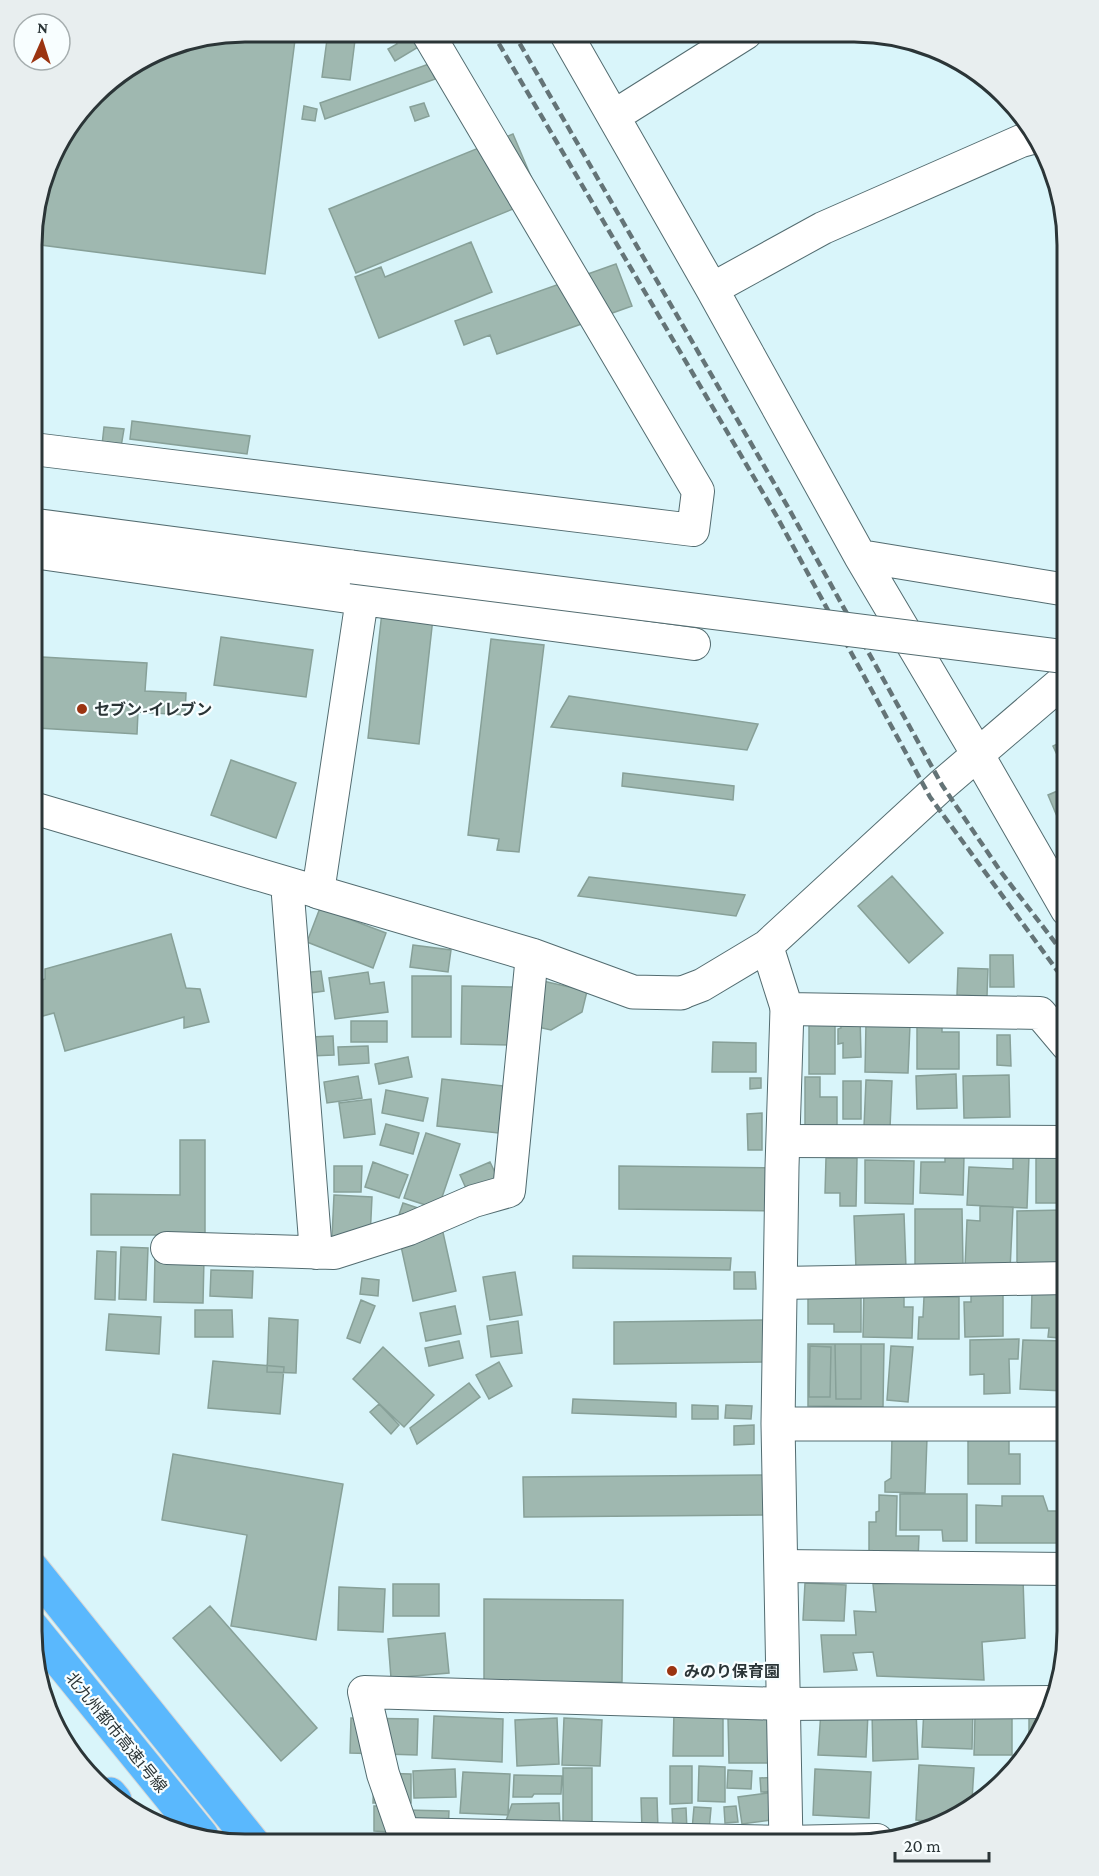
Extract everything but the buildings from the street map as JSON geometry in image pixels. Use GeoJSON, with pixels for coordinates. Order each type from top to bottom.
{"type":"FeatureCollection","features":[{"type":"Feature","properties":{"kind":"highway"},"geometry":{"type":"LineString","coordinates":[[42,1580],[246,1834]]}},
{"type":"Feature","properties":{"kind":"highway","name":"北九州都市高速1号線"},"geometry":{"type":"LineString","coordinates":[[43,1640],[195,1828]]}},
{"type":"Feature","properties":{"kind":"street"},"geometry":{"type":"LineString","coordinates":[[42,450],[693,530],[698,491],[433,42]]}},
{"type":"Feature","properties":{"kind":"street"},"geometry":{"type":"LineString","coordinates":[[571,42],[712,289],[860,556],[1057,893]]}},
{"type":"Feature","properties":{"kind":"street"},"geometry":{"type":"LineString","coordinates":[[614,116],[732,42]]}},
{"type":"Feature","properties":{"kind":"street"},"geometry":{"type":"LineString","coordinates":[[712,289],[823,228],[1027,139]]}},
{"type":"Feature","properties":{"kind":"street"},"geometry":{"type":"LineString","coordinates":[[42,526],[352,567],[1057,676]]}},
{"type":"Feature","properties":{"kind":"street"},"geometry":{"type":"LineString","coordinates":[[42,553],[694,644]]}},
{"type":"Feature","properties":{"kind":"street"},"geometry":{"type":"LineString","coordinates":[[860,556],[1057,588]]}},
{"type":"Feature","properties":{"kind":"street"},"geometry":{"type":"LineString","coordinates":[[318,892],[362,599]]}},
{"type":"Feature","properties":{"kind":"street"},"geometry":{"type":"LineString","coordinates":[[42,811],[532,955],[633,992],[681,993],[702,985],[768,946],[942,785],[1057,684]]}},
{"type":"Feature","properties":{"kind":"street"},"geometry":{"type":"LineString","coordinates":[[287,882],[316,1253]]}},
{"type":"Feature","properties":{"kind":"street"},"geometry":{"type":"LineString","coordinates":[[768,946],[786,1009],[778,1424],[786,1834]]}},
{"type":"Feature","properties":{"kind":"street"},"geometry":{"type":"LineString","coordinates":[[167,1248],[334,1253],[398,1233],[474,1201],[509,1191],[532,955]]}},
{"type":"Feature","properties":{"kind":"street"},"geometry":{"type":"LineString","coordinates":[[786,1009],[1040,1013],[1057,1033]]}},
{"type":"Feature","properties":{"kind":"street"},"geometry":{"type":"LineString","coordinates":[[783,1141],[1057,1142]]}},
{"type":"Feature","properties":{"kind":"street"},"geometry":{"type":"LineString","coordinates":[[780,1283],[1057,1278]]}},
{"type":"Feature","properties":{"kind":"street"},"geometry":{"type":"LineString","coordinates":[[778,1424],[1057,1424]]}},
{"type":"Feature","properties":{"kind":"street"},"geometry":{"type":"LineString","coordinates":[[781,1566],[1057,1569]]}},
{"type":"Feature","properties":{"kind":"street"},"geometry":{"type":"LineString","coordinates":[[403,1834],[383,1774],[364,1692],[785,1704],[1044,1702]]}},
{"type":"Feature","properties":{"kind":"railway"},"geometry":{"type":"LineString","coordinates":[[498,42],[776,515],[930,797],[1057,970]]}},
{"type":"Feature","properties":{"kind":"railway"},"geometry":{"type":"LineString","coordinates":[[519,42],[789,509],[942,785],[1001,872],[1057,945]]}},
{"type":"Feature","properties":{"kind":"place","name":"セブン-イレブン"},"geometry":{"type":"Point","coordinates":[82,709]}},
{"type":"Feature","properties":{"kind":"place","name":"みのり保育園"},"geometry":{"type":"Point","coordinates":[672,1671]}}]}
